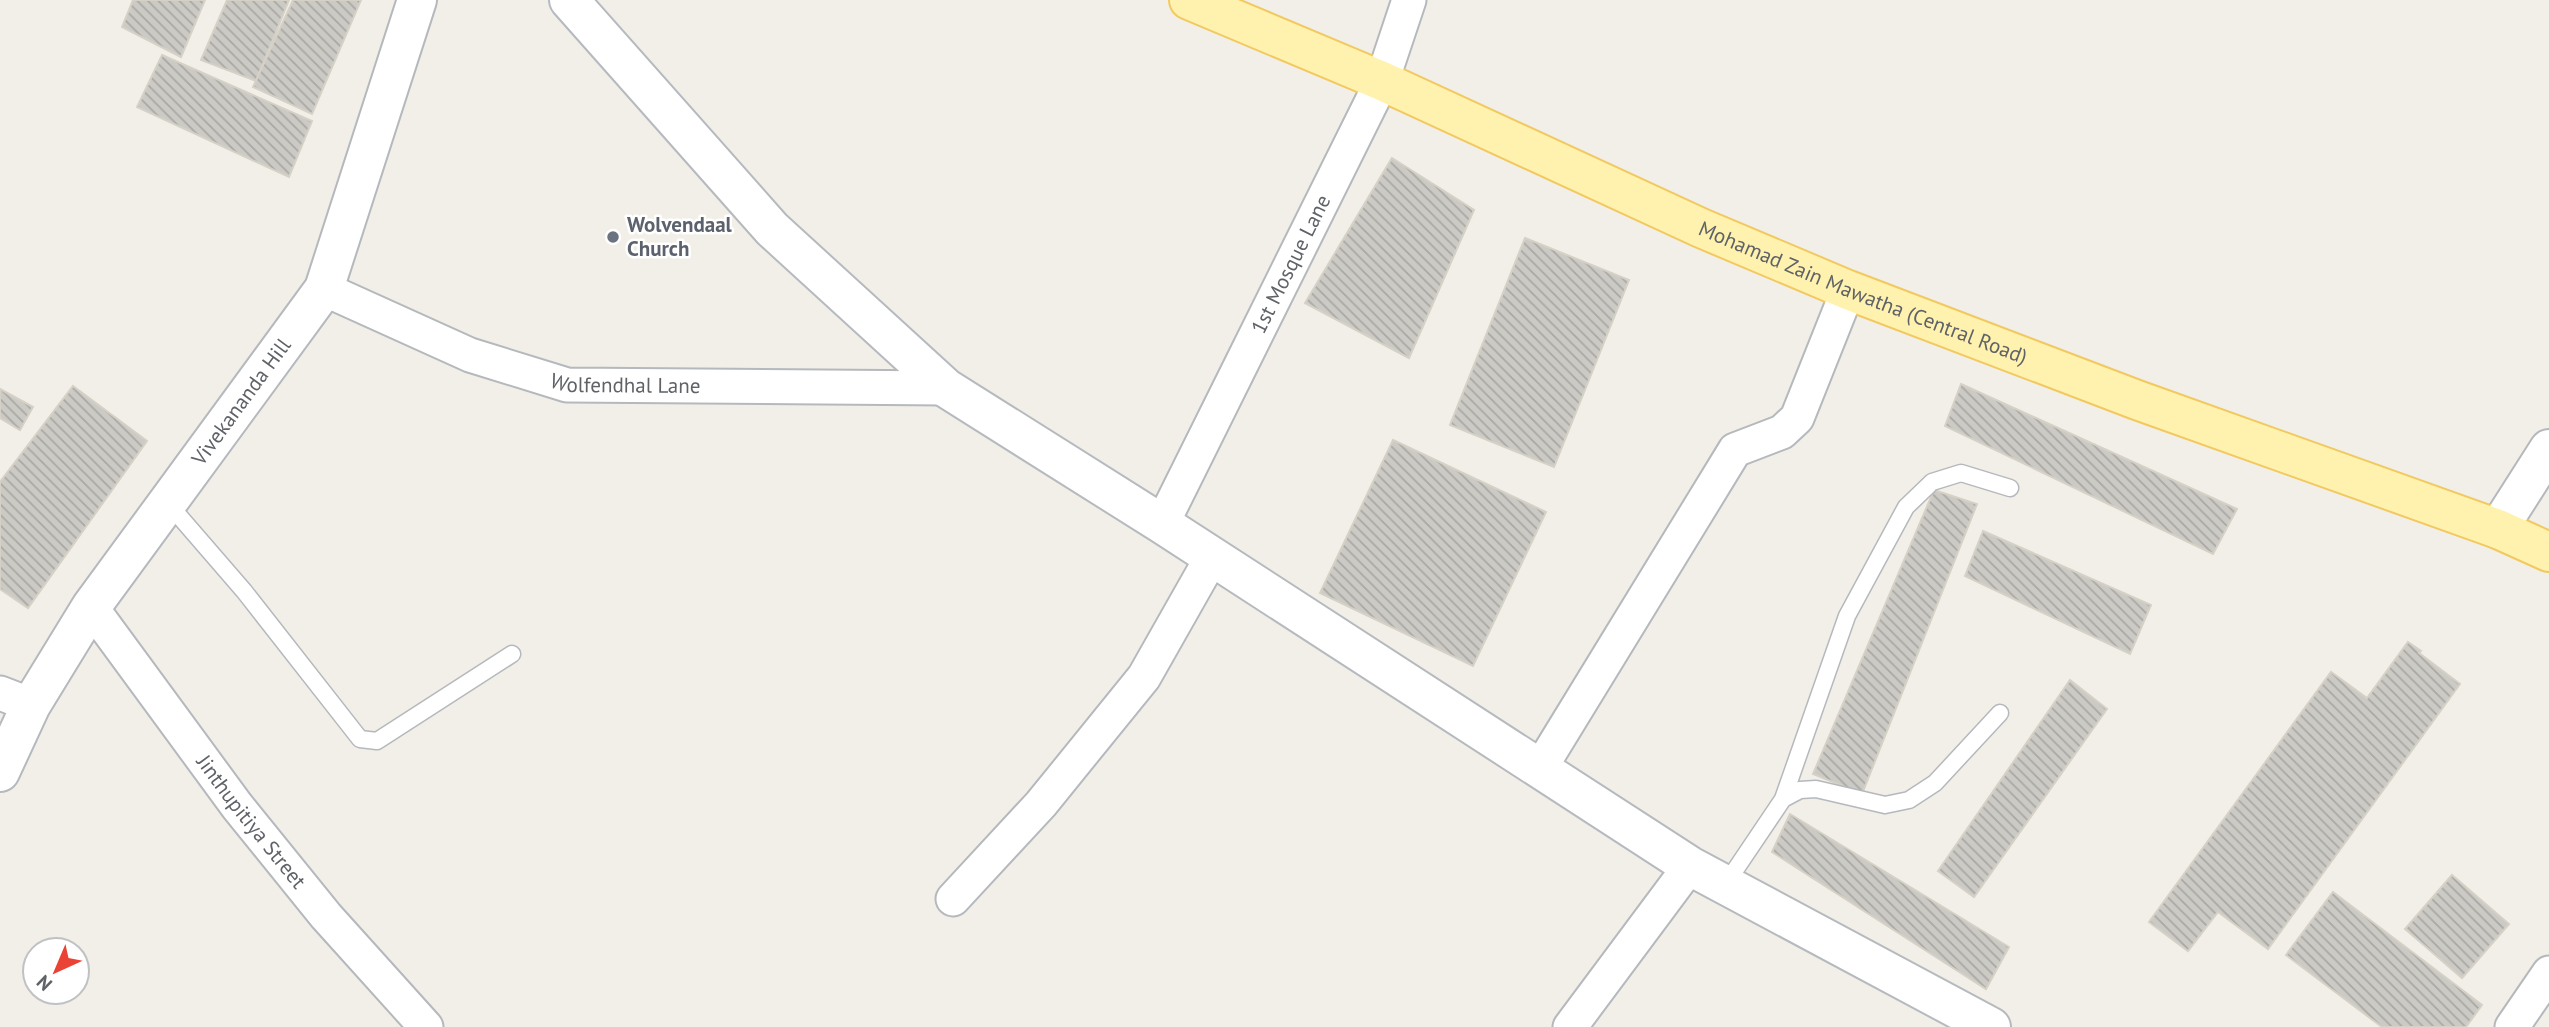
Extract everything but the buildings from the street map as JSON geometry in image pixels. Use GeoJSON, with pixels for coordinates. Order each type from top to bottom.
{"type":"FeatureCollection","features":[{"type":"Feature","properties":{"kind":"main road","name":"Vivekananda Hill"},"geometry":{"type":"LineString","coordinates":[[0,772],[15,699],[90,607],[324,289],[417,0]]}},
{"type":"Feature","properties":{"kind":"main road"},"geometry":{"type":"LineString","coordinates":[[569,0],[772,229],[946,388],[1162,524],[1690,866],[1991,1027]]}},
{"type":"Feature","properties":{"kind":"main road","name":"Mohamad Zain Mawatha (Central Road)"},"geometry":{"type":"LineString","coordinates":[[1189,0],[1382,81],[1701,228],[1848,290],[2150,404],[2498,529],[2549,552]]}},
{"type":"Feature","properties":{"kind":"main road"},"geometry":{"type":"LineString","coordinates":[[2498,529],[2549,449]]}},
{"type":"Feature","properties":{"kind":"street","name":"1st Mosque Lane"},"geometry":{"type":"LineString","coordinates":[[1162,524],[1382,81],[1409,0]]}},
{"type":"Feature","properties":{"kind":"street","name":"Wolfendhal Lane"},"geometry":{"type":"LineString","coordinates":[[324,289],[470,355],[567,385],[946,388]]}},
{"type":"Feature","properties":{"kind":"street"},"geometry":{"type":"LineString","coordinates":[[1539,770],[1735,450],[1782,432],[1797,418],[1848,290]]}},
{"type":"Feature","properties":{"kind":"street"},"geometry":{"type":"LineString","coordinates":[[953,899],[1041,804],[1144,677],[1212,557]]}},
{"type":"Feature","properties":{"kind":"street","name":"Jinthupitiya Street"},"geometry":{"type":"LineString","coordinates":[[90,607],[237,806],[326,916],[426,1027]]}},
{"type":"Feature","properties":{"kind":"street"},"geometry":{"type":"LineString","coordinates":[[1570,1027],[1690,866]]}},
{"type":"Feature","properties":{"kind":"street"},"geometry":{"type":"LineString","coordinates":[[2512,1027],[2549,973]]}},
{"type":"Feature","properties":{"kind":"lane"},"geometry":{"type":"LineString","coordinates":[[1725,885],[1783,799],[1847,616],[1906,507],[1932,482],[1961,473],[2010,488]]}},
{"type":"Feature","properties":{"kind":"lane"},"geometry":{"type":"LineString","coordinates":[[167,502],[244,591],[360,740],[377,741],[512,654]]}},
{"type":"Feature","properties":{"kind":"lane"},"geometry":{"type":"LineString","coordinates":[[1783,799],[1800,790],[1816,789],[1885,805],[1909,800],[1935,783],[2000,713]]}},
{"type":"Feature","properties":{"kind":"place","name":"Wolvendaal Church"},"geometry":{"type":"Point","coordinates":[613,237]}}]}
